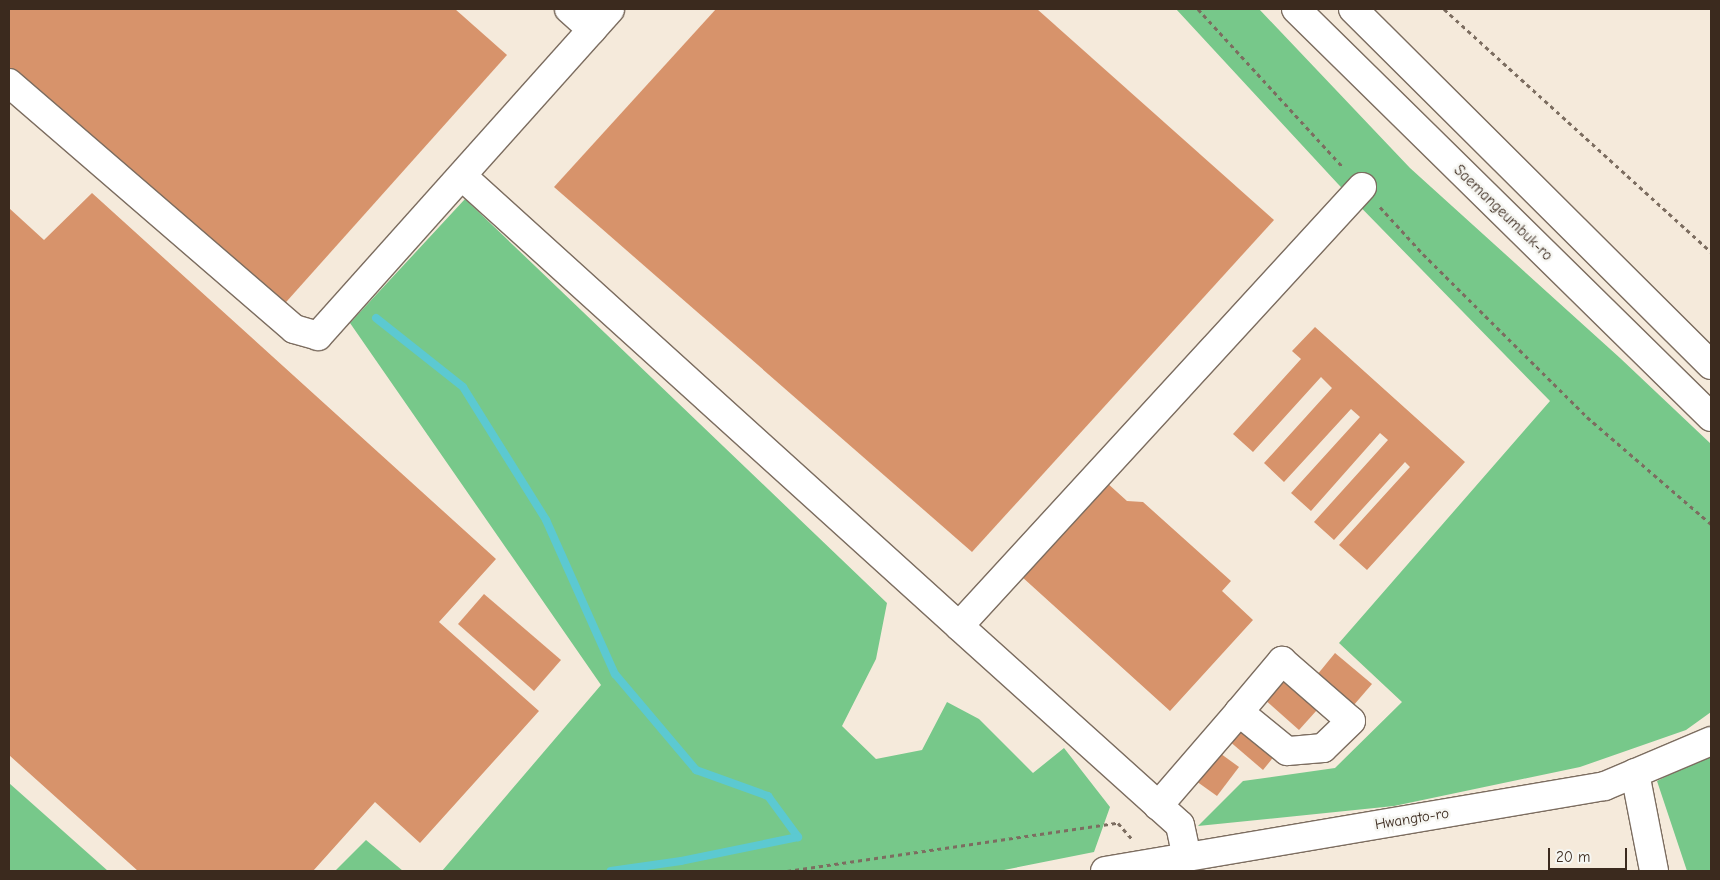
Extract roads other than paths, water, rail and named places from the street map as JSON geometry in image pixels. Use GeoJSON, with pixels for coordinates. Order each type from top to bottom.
{"type":"FeatureCollection","features":[{"type":"Feature","properties":{"kind":"main road"},"geometry":{"type":"LineString","coordinates":[[569,9],[592,30]]}},
{"type":"Feature","properties":{"kind":"main road"},"geometry":{"type":"LineString","coordinates":[[9,83],[294,329],[318,336],[610,9]]}},
{"type":"Feature","properties":{"kind":"main road","name":"Saemangeumbuk-ro"},"geometry":{"type":"LineString","coordinates":[[1296,9],[1711,417]]}},
{"type":"Feature","properties":{"kind":"main road"},"geometry":{"type":"LineString","coordinates":[[1353,9],[1711,365]]}},
{"type":"Feature","properties":{"kind":"main road"},"geometry":{"type":"LineString","coordinates":[[462,176],[1180,825],[1187,856]]}},
{"type":"Feature","properties":{"kind":"main road"},"geometry":{"type":"LineString","coordinates":[[959,626],[1362,188]]}},
{"type":"Feature","properties":{"kind":"main road"},"geometry":{"type":"LineString","coordinates":[[1158,806],[1239,712]]}},
{"type":"Feature","properties":{"kind":"main road","name":"Hwangto-ro"},"geometry":{"type":"LineString","coordinates":[[1105,871],[1605,786],[1711,741]]}},
{"type":"Feature","properties":{"kind":"main road"},"geometry":{"type":"LineString","coordinates":[[1635,773],[1654,871]]}},
{"type":"Feature","properties":{"kind":"waterway"},"geometry":{"type":"LineString","coordinates":[[376,318],[463,387],[546,520],[615,674],[696,770],[768,796],[798,837],[681,861],[611,871]]}}]}
